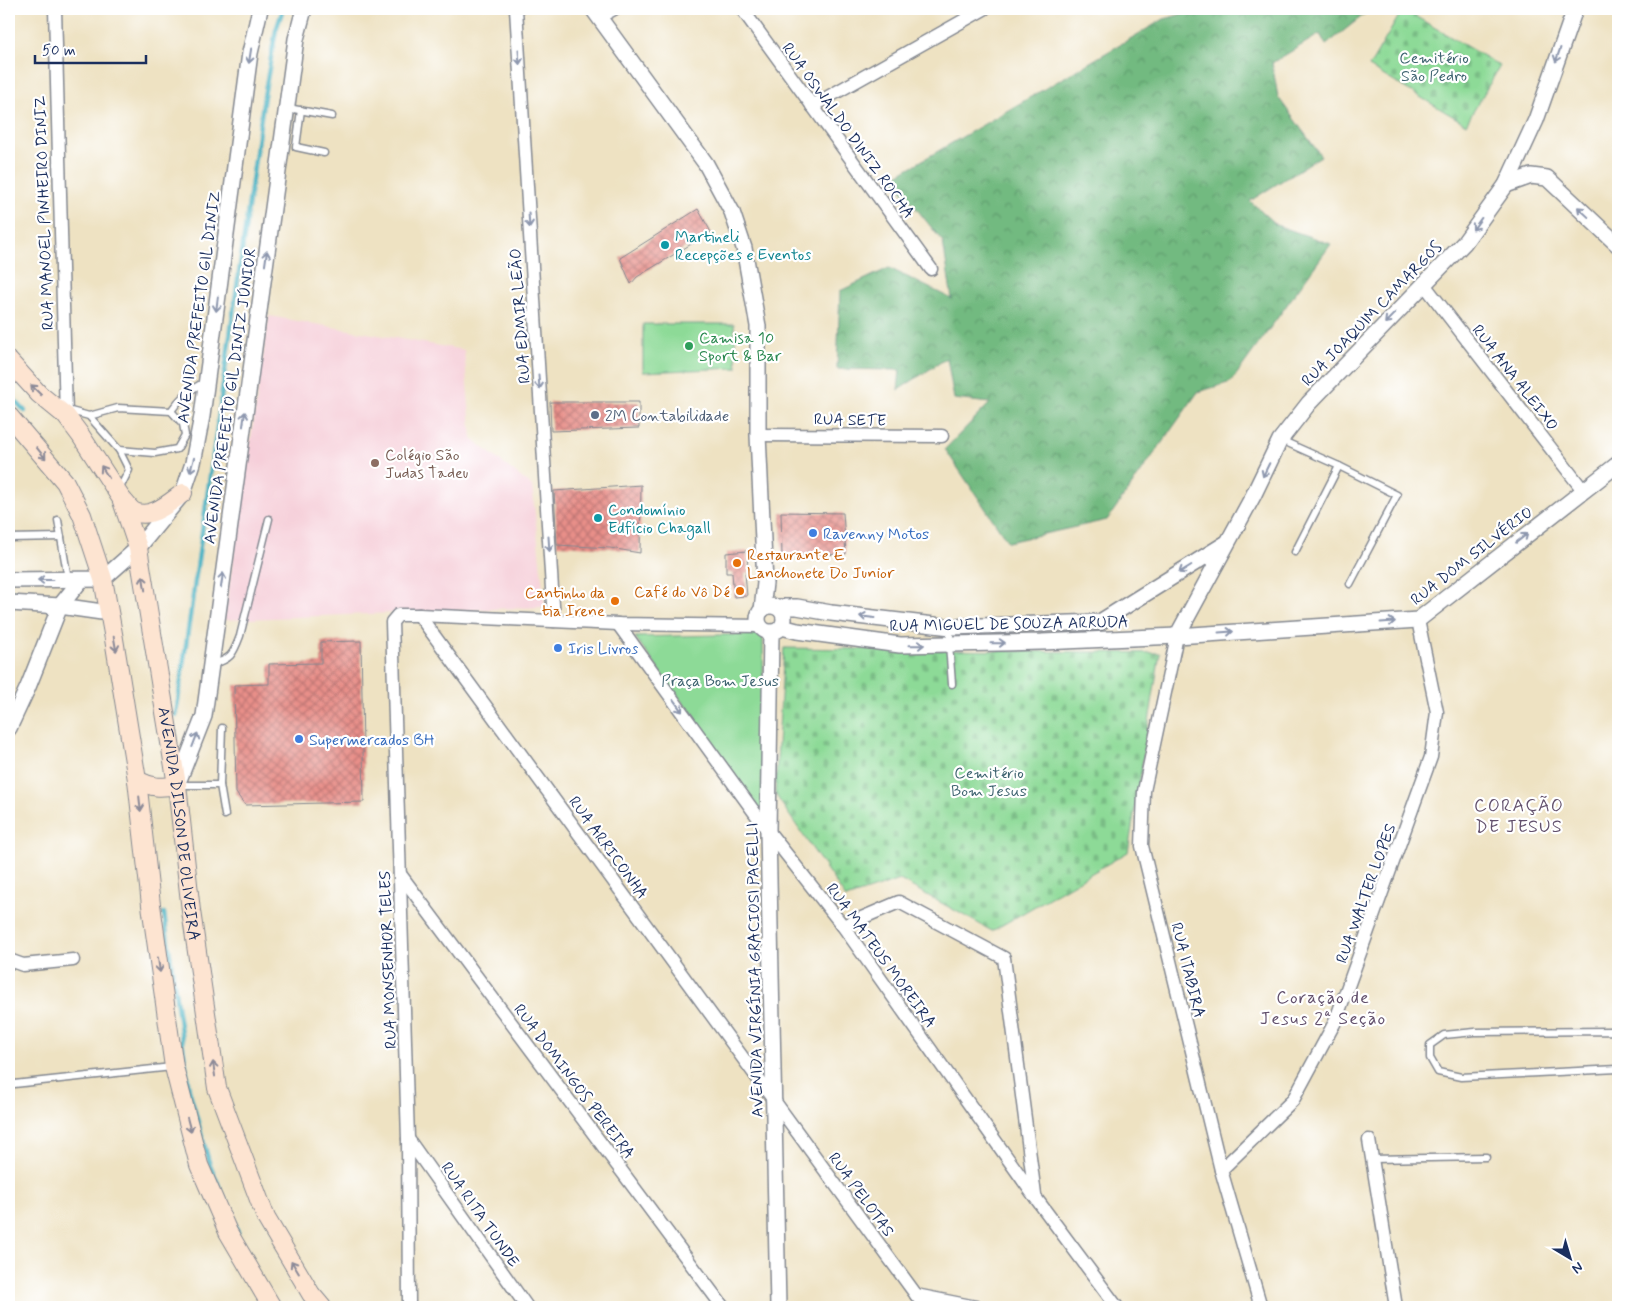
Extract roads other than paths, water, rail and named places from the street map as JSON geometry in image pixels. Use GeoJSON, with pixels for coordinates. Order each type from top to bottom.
{"type":"FeatureCollection","features":[{"type":"Feature","properties":{"kind":"main road","name":"AVENIDA DILSON DE OLIVEIRA"},"geometry":{"type":"LineString","coordinates":[[9,361],[39,394],[66,413],[120,495],[138,548],[177,785],[191,911],[217,1088],[266,1218],[311,1294],[322,1307]]}},
{"type":"Feature","properties":{"kind":"main road"},"geometry":{"type":"LineString","coordinates":[[9,416],[65,482],[82,516],[102,578],[137,780],[151,905],[174,1067],[199,1165],[228,1232],[272,1307]]}},
{"type":"Feature","properties":{"kind":"main road"},"geometry":{"type":"LineString","coordinates":[[120,495],[133,511],[144,514],[156,511],[183,493]]}},
{"type":"Feature","properties":{"kind":"main road"},"geometry":{"type":"LineString","coordinates":[[137,780],[148,786],[161,788],[177,785]]}},
{"type":"Feature","properties":{"kind":"street","name":"RUA MANOEL PINHEIRO DINIZ"},"geometry":{"type":"LineString","coordinates":[[54,9],[66,413]]}},
{"type":"Feature","properties":{"kind":"street","name":"AVENIDA PREFEITO GIL DINIZ"},"geometry":{"type":"LineString","coordinates":[[102,578],[138,548],[183,493],[193,463],[207,381],[249,63],[260,9]]}},
{"type":"Feature","properties":{"kind":"street","name":"AVENIDA PREFEITO GIL DINIZ JÚNIOR"},"geometry":{"type":"LineString","coordinates":[[177,785],[204,716],[294,109],[296,39],[304,9]]}},
{"type":"Feature","properties":{"kind":"street","name":"RUA EDMIR LEÃO"},"geometry":{"type":"LineString","coordinates":[[516,9],[554,621]]}},
{"type":"Feature","properties":{"kind":"street"},"geometry":{"type":"LineString","coordinates":[[614,9],[596,13],[706,164],[732,212],[744,248],[758,326],[758,434],[765,582],[771,608]]}},
{"type":"Feature","properties":{"kind":"street","name":"RUA OSWALDO DINIZ ROCHA"},"geometry":{"type":"LineString","coordinates":[[742,9],[931,269]]}},
{"type":"Feature","properties":{"kind":"street"},"geometry":{"type":"LineString","coordinates":[[812,106],[984,9]]}},
{"type":"Feature","properties":{"kind":"street","name":"RUA JOAQUIM CAMARGOS"},"geometry":{"type":"LineString","coordinates":[[1177,636],[1253,496],[1287,443],[1309,403],[1423,283],[1464,243],[1506,184],[1536,120],[1574,9]]}},
{"type":"Feature","properties":{"kind":"street"},"geometry":{"type":"LineString","coordinates":[[1506,184],[1531,176],[1547,178],[1618,245]]}},
{"type":"Feature","properties":{"kind":"street","name":"RUA ANA ALEIXO"},"geometry":{"type":"LineString","coordinates":[[1423,283],[1583,490]]}},
{"type":"Feature","properties":{"kind":"street","name":"RUA SETE"},"geometry":{"type":"LineString","coordinates":[[758,434],[942,436]]}},
{"type":"Feature","properties":{"kind":"street","name":"RUA DOM SILVÉRIO"},"geometry":{"type":"LineString","coordinates":[[1177,636],[1418,620],[1618,464]]}},
{"type":"Feature","properties":{"kind":"street","name":"RUA MIGUEL DE SOUZA ARRUDA"},"geometry":{"type":"LineString","coordinates":[[771,608],[798,607],[950,627],[1100,622],[1227,544]]}},
{"type":"Feature","properties":{"kind":"street"},"geometry":{"type":"LineString","coordinates":[[9,580],[102,578]]}},
{"type":"Feature","properties":{"kind":"street"},"geometry":{"type":"LineString","coordinates":[[9,728],[28,687],[60,606],[75,580]]}},
{"type":"Feature","properties":{"kind":"street"},"geometry":{"type":"LineString","coordinates":[[9,603],[60,606],[109,613]]}},
{"type":"Feature","properties":{"kind":"street"},"geometry":{"type":"LineString","coordinates":[[771,608],[783,612],[785,620],[771,628],[759,615],[771,608]]}},
{"type":"Feature","properties":{"kind":"street","name":"RUA MIGUEL DE SOUZA ARRUDA"},"geometry":{"type":"LineString","coordinates":[[398,615],[771,628],[900,645],[1042,642],[1177,636]]}},
{"type":"Feature","properties":{"kind":"street","name":"RUA MONSENHOR TELES"},"geometry":{"type":"LineString","coordinates":[[398,615],[392,622],[408,1139],[409,1307]]}},
{"type":"Feature","properties":{"kind":"street","name":"RUA ARRICONHA"},"geometry":{"type":"LineString","coordinates":[[419,615],[774,1099]]}},
{"type":"Feature","properties":{"kind":"street","name":"RUA WALTER LOPES"},"geometry":{"type":"LineString","coordinates":[[1221,1170],[1293,1100],[1335,1022],[1431,757],[1437,712],[1418,620]]}},
{"type":"Feature","properties":{"kind":"street","name":"RUA MATEUS MOREIRA"},"geometry":{"type":"LineString","coordinates":[[618,624],[768,831],[843,926],[1035,1197],[1117,1307]]}},
{"type":"Feature","properties":{"kind":"street","name":"AVENIDA VIRGÍNIA GRACIOSI PACELLI"},"geometry":{"type":"LineString","coordinates":[[771,628],[768,831],[778,1307]]}},
{"type":"Feature","properties":{"kind":"street","name":"RUA ITABIRA"},"geometry":{"type":"LineString","coordinates":[[1177,636],[1144,791],[1142,846],[1221,1170],[1261,1307]]}},
{"type":"Feature","properties":{"kind":"street","name":"RUA DOMINGOS PEREIRA"},"geometry":{"type":"LineString","coordinates":[[400,874],[723,1307]]}},
{"type":"Feature","properties":{"kind":"street"},"geometry":{"type":"LineString","coordinates":[[843,926],[898,902],[1004,958],[1035,1197]]}},
{"type":"Feature","properties":{"kind":"street"},"geometry":{"type":"LineString","coordinates":[[9,960],[23,966],[73,960]]}},
{"type":"Feature","properties":{"kind":"street","name":"RUA PELOTAS"},"geometry":{"type":"LineString","coordinates":[[774,1099],[925,1307]]}},
{"type":"Feature","properties":{"kind":"street","name":"RUA RITA TUNDE"},"geometry":{"type":"LineString","coordinates":[[408,1139],[527,1307]]}},
{"type":"Feature","properties":{"kind":"street"},"geometry":{"type":"LineString","coordinates":[[1369,1140],[1396,1307]]}},
{"type":"Feature","properties":{"kind":"street"},"geometry":{"type":"LineString","coordinates":[[916,1295],[976,1307]]}},
{"type":"Feature","properties":{"kind":"lane"},"geometry":{"type":"LineString","coordinates":[[324,153],[296,147],[294,109],[332,116]]}},
{"type":"Feature","properties":{"kind":"lane"},"geometry":{"type":"LineString","coordinates":[[171,411],[189,390],[207,381]]}},
{"type":"Feature","properties":{"kind":"lane"},"geometry":{"type":"LineString","coordinates":[[66,413],[89,416],[118,408],[171,411],[183,424],[186,435],[177,449],[155,453],[119,450]]}},
{"type":"Feature","properties":{"kind":"lane"},"geometry":{"type":"LineString","coordinates":[[89,416],[119,450],[129,470],[120,495]]}},
{"type":"Feature","properties":{"kind":"lane"},"geometry":{"type":"LineString","coordinates":[[1287,443],[1340,466],[1397,495],[1350,584]]}},
{"type":"Feature","properties":{"kind":"lane"},"geometry":{"type":"LineString","coordinates":[[1295,552],[1340,466]]}},
{"type":"Feature","properties":{"kind":"lane"},"geometry":{"type":"LineString","coordinates":[[210,666],[224,662],[234,652],[240,636],[269,519]]}},
{"type":"Feature","properties":{"kind":"lane"},"geometry":{"type":"LineString","coordinates":[[58,520],[61,537],[75,580]]}},
{"type":"Feature","properties":{"kind":"lane"},"geometry":{"type":"LineString","coordinates":[[9,538],[61,537]]}},
{"type":"Feature","properties":{"kind":"lane"},"geometry":{"type":"LineString","coordinates":[[950,627],[949,644],[952,684]]}},
{"type":"Feature","properties":{"kind":"lane"},"geometry":{"type":"LineString","coordinates":[[222,728],[220,785],[225,816]]}},
{"type":"Feature","properties":{"kind":"lane"},"geometry":{"type":"LineString","coordinates":[[177,785],[220,785]]}},
{"type":"Feature","properties":{"kind":"lane"},"geometry":{"type":"LineString","coordinates":[[1618,1032],[1475,1032],[1444,1035],[1430,1045],[1430,1058],[1438,1072],[1461,1077],[1618,1069]]}},
{"type":"Feature","properties":{"kind":"lane"},"geometry":{"type":"LineString","coordinates":[[14,1084],[174,1067]]}},
{"type":"Feature","properties":{"kind":"lane"},"geometry":{"type":"LineString","coordinates":[[1372,1159],[1486,1157]]}},
{"type":"Feature","properties":{"kind":"waterway"},"geometry":{"type":"LineString","coordinates":[[176,715],[264,96],[276,30],[283,9]]}},
{"type":"Feature","properties":{"kind":"waterway"},"geometry":{"type":"LineString","coordinates":[[9,394],[25,411]]}},
{"type":"Feature","properties":{"kind":"waterway"},"geometry":{"type":"LineString","coordinates":[[9,591],[15,592]]}},
{"type":"Feature","properties":{"kind":"waterway"},"geometry":{"type":"LineString","coordinates":[[164,913],[189,1089],[209,1162],[238,1232]]}},
{"type":"Feature","properties":{"kind":"place","name":"Martineli Recepções e Eventos"},"geometry":{"type":"Point","coordinates":[665,245]}},
{"type":"Feature","properties":{"kind":"place","name":"Camisa 10 Sport & Bar"},"geometry":{"type":"Point","coordinates":[689,346]}},
{"type":"Feature","properties":{"kind":"place","name":"2M Contabilidade"},"geometry":{"type":"Point","coordinates":[595,415]}},
{"type":"Feature","properties":{"kind":"place","name":"Colégio São Judas Tadeu"},"geometry":{"type":"Point","coordinates":[375,463]}},
{"type":"Feature","properties":{"kind":"place","name":"Condomínio Edfício Chagall"},"geometry":{"type":"Point","coordinates":[598,518]}},
{"type":"Feature","properties":{"kind":"place","name":"Ravenny Motos"},"geometry":{"type":"Point","coordinates":[813,533]}},
{"type":"Feature","properties":{"kind":"place","name":"Restaurante E Lanchonete Do Junior"},"geometry":{"type":"Point","coordinates":[737,563]}},
{"type":"Feature","properties":{"kind":"place","name":"Café do Vô Dé"},"geometry":{"type":"Point","coordinates":[740,591]}},
{"type":"Feature","properties":{"kind":"place","name":"Cantinho da tia Irene"},"geometry":{"type":"Point","coordinates":[615,601]}},
{"type":"Feature","properties":{"kind":"place","name":"Iris Livros"},"geometry":{"type":"Point","coordinates":[558,648]}},
{"type":"Feature","properties":{"kind":"place","name":"Supermercados BH"},"geometry":{"type":"Point","coordinates":[299,739]}},
{"type":"Feature","properties":{"kind":"district","name":"CORAÇÃO DE JESUS"},"geometry":{"type":"Point","coordinates":[1519,815]}},
{"type":"Feature","properties":{"kind":"district","name":"Coração de Jesus 2ª Seção"},"geometry":{"type":"Point","coordinates":[1323,1007]}},
{"type":"Feature","properties":{"kind":"park label","name":"Cemitério São Pedro"},"geometry":{"type":"Point","coordinates":[1434,66]}},
{"type":"Feature","properties":{"kind":"park label","name":"Praça Bom Jesus"},"geometry":{"type":"Point","coordinates":[720,680]}},
{"type":"Feature","properties":{"kind":"park label","name":"Cemitério Bom Jesus"},"geometry":{"type":"Point","coordinates":[989,781]}}]}
